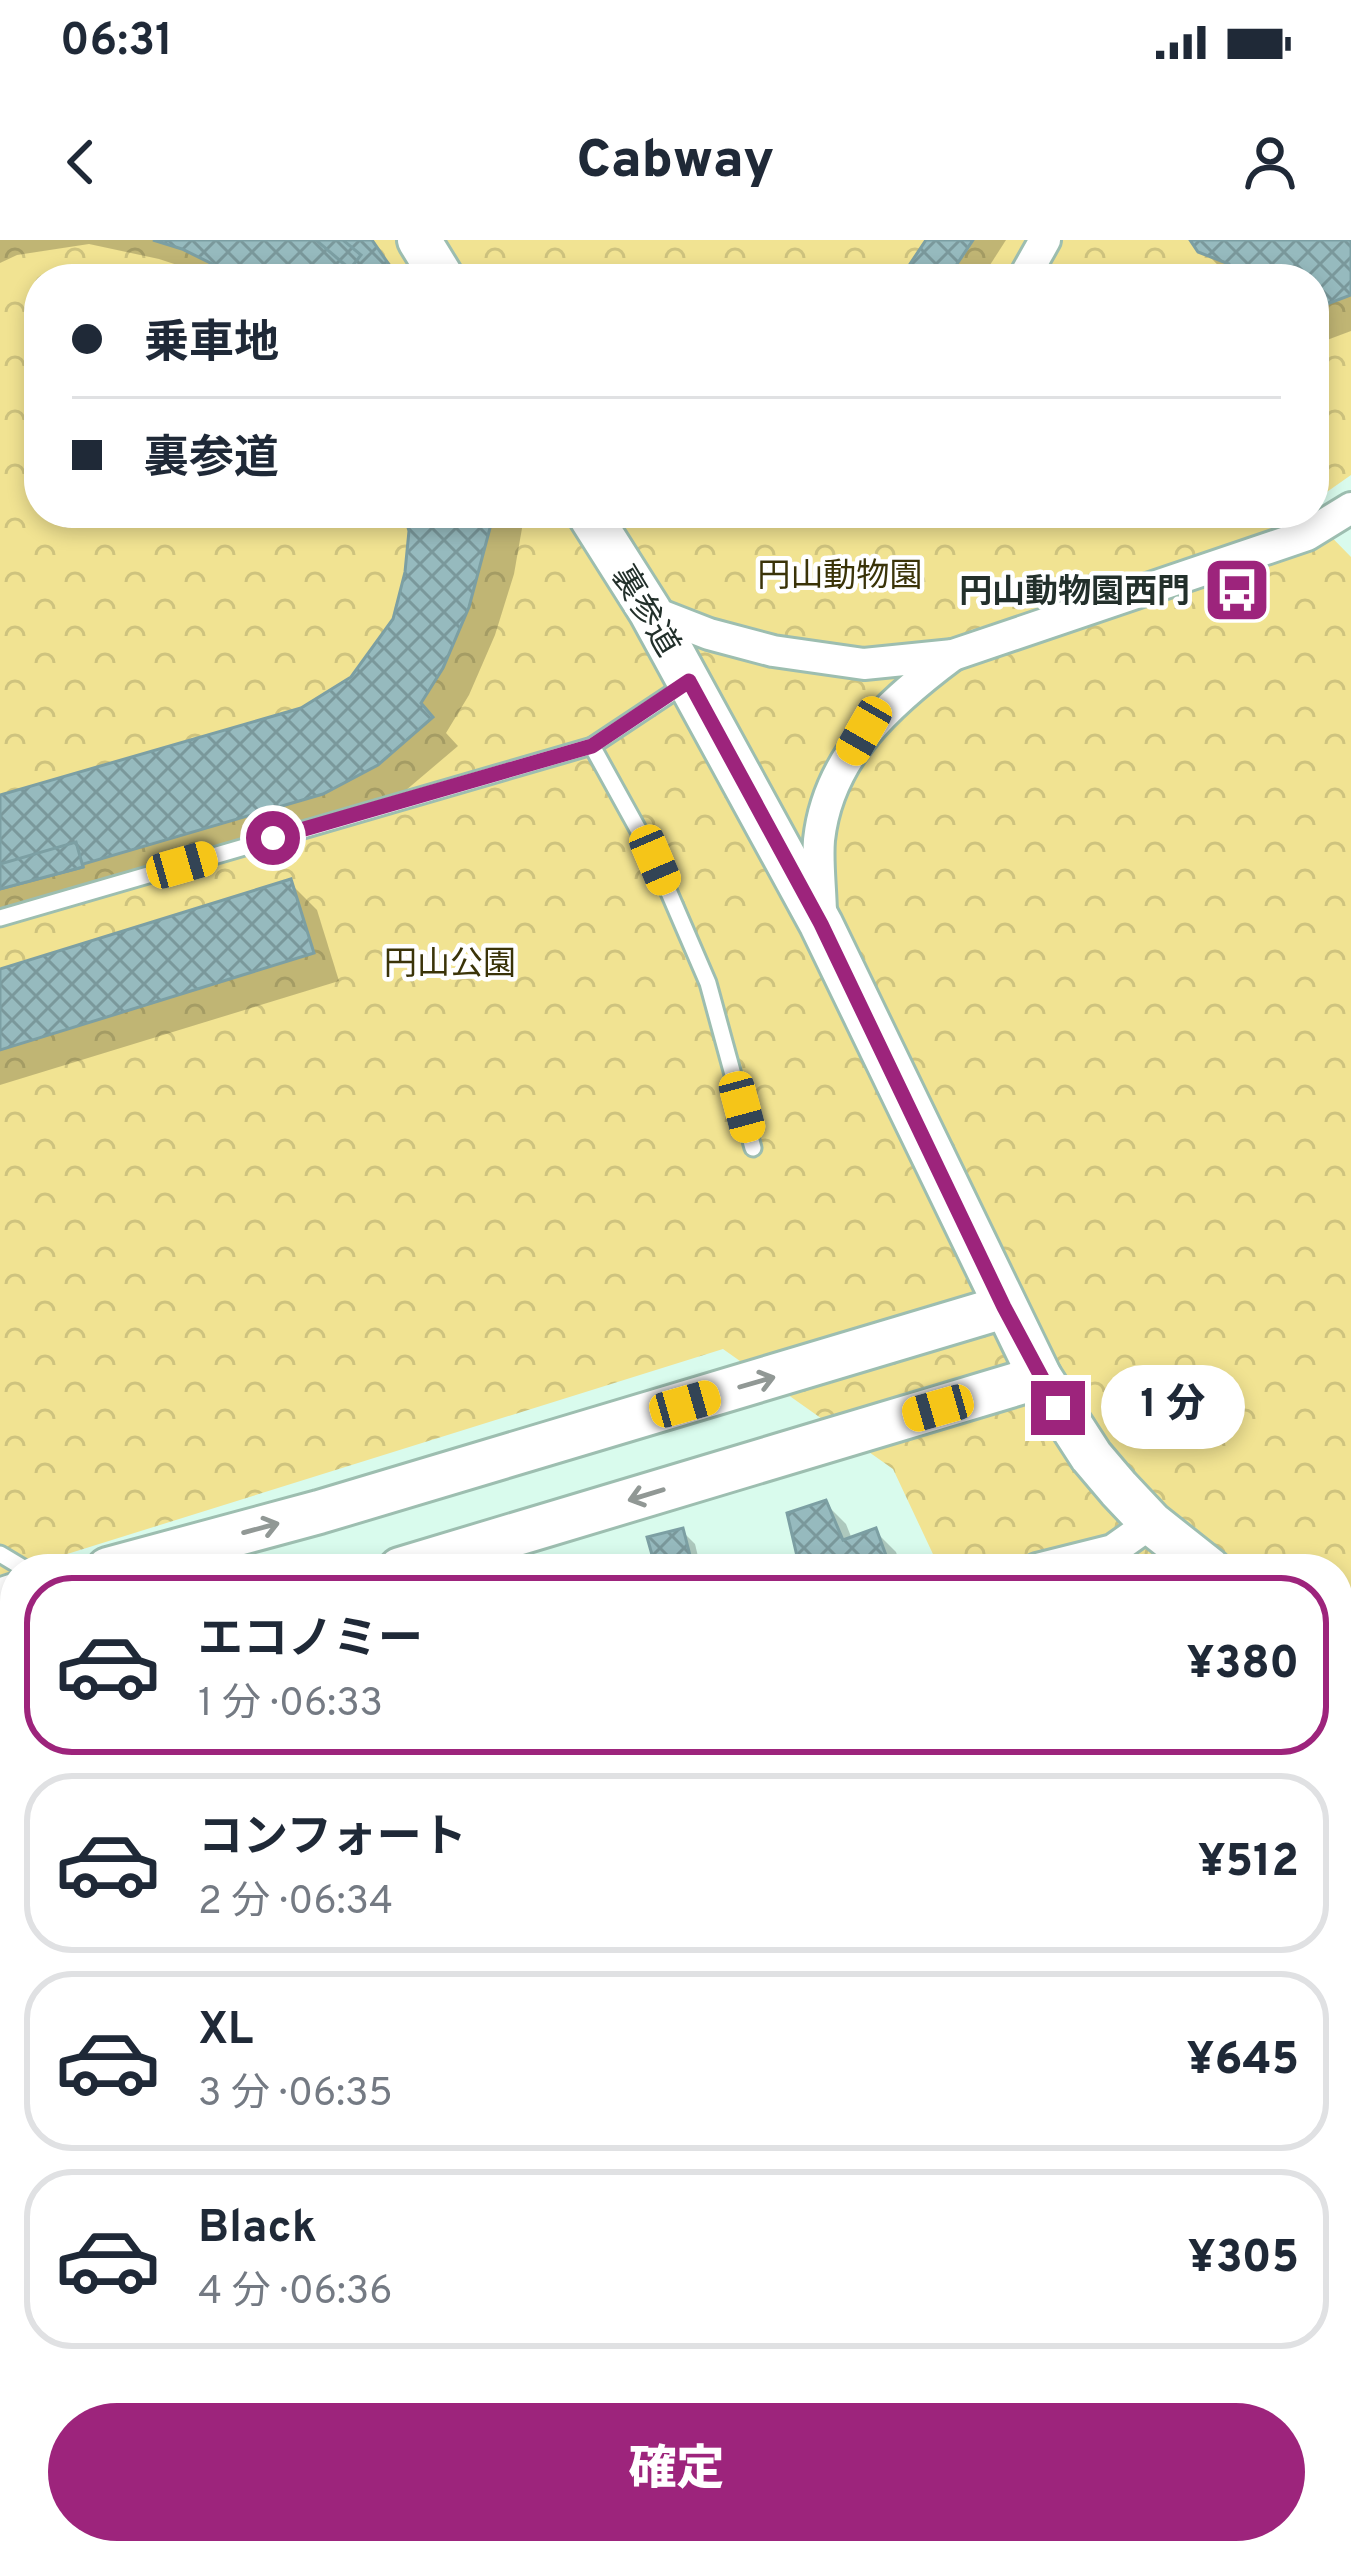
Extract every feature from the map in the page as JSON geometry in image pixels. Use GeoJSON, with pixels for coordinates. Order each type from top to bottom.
{"type":"FeatureCollection","features":[{"type":"Feature","properties":{"kind":"street","name":"裏参道"},"geometry":{"type":"LineString","coordinates":[[597,528],[650,611],[821,924],[1040,1377],[1091,1456],[1150,1523],[1190,1554]]}},
{"type":"Feature","properties":{"kind":"street"},"geometry":{"type":"LineString","coordinates":[[650,611],[773,652],[865,664],[953,655],[1319,528]]}},
{"type":"Feature","properties":{"kind":"street"},"geometry":{"type":"LineString","coordinates":[[821,924],[819,839],[835,782],[864,731],[900,694],[953,655]]}},
{"type":"Feature","properties":{"kind":"street"},"geometry":{"type":"LineString","coordinates":[[163,1554],[1004,1307]]}},
{"type":"Feature","properties":{"kind":"street"},"geometry":{"type":"LineString","coordinates":[[450,1554],[1040,1377]]}},
{"type":"Feature","properties":{"kind":"street"},"geometry":{"type":"LineString","coordinates":[[1097,1554],[1113,1550],[1150,1523]]}},
{"type":"Feature","properties":{"kind":"lane"},"geometry":{"type":"LineString","coordinates":[[0,918],[592,746],[689,681]]}},
{"type":"Feature","properties":{"kind":"lane"},"geometry":{"type":"LineString","coordinates":[[592,746],[655,860],[708,982],[753,1148]]}},
{"type":"Feature","properties":{"kind":"green space","name":"円山公園"},"geometry":{"type":"Polygon","coordinates":[[[0,240],[1351,240],[1351,475],[1329,490],[1329,264],[24,264],[24,528],[1323,528],[1351,557],[1351,1554],[933,1554],[893,1469],[723,1349],[67,1554],[0,1554],[0,240]]]}},
{"type":"Feature","properties":{"kind":"building"},"geometry":{"type":"Polygon","coordinates":[[[153,240],[372,240],[389,264],[212,264],[153,240]]]}},
{"type":"Feature","properties":{"kind":"building"},"geometry":{"type":"Polygon","coordinates":[[[316,240],[343,240],[361,255],[354,264],[344,264],[316,240]]]}},
{"type":"Feature","properties":{"kind":"building"},"geometry":{"type":"Polygon","coordinates":[[[926,240],[973,240],[957,264],[910,264],[926,240]]]}},
{"type":"Feature","properties":{"kind":"building"},"geometry":{"type":"Polygon","coordinates":[[[1190,240],[1351,240],[1351,295],[1329,303],[1329,264],[1229,264],[1198,252],[1190,240]]]}},
{"type":"Feature","properties":{"kind":"building"},"geometry":{"type":"Polygon","coordinates":[[[490,528],[469,607],[443,668],[421,703],[433,717],[378,765],[323,794],[0,889],[0,795],[301,708],[351,677],[393,619],[409,531],[490,528]]]}},
{"type":"Feature","properties":{"kind":"building"},"geometry":{"type":"Polygon","coordinates":[[[76,842],[83,867],[0,889],[0,864],[76,842]]]}},
{"type":"Feature","properties":{"kind":"building"},"geometry":{"type":"Polygon","coordinates":[[[291,879],[314,953],[0,1050],[0,969],[291,879]]]}},
{"type":"Feature","properties":{"kind":"building"},"geometry":{"type":"Polygon","coordinates":[[[826,1500],[843,1540],[876,1528],[886,1554],[797,1554],[787,1513],[826,1500]]]}},
{"type":"Feature","properties":{"kind":"building"},"geometry":{"type":"Polygon","coordinates":[[[683,1528],[690,1554],[652,1554],[647,1537],[683,1528]]]}},
{"type":"Feature","properties":{"kind":"place","name":"円山動物園西門"},"geometry":{"type":"Point","coordinates":[1237,590]}},
{"type":"Feature","properties":{"kind":"route"},"geometry":{"type":"LineString","coordinates":[[273,838],[592,746],[689,681],[821,924],[1004,1307],[1058,1408]]}},
{"type":"Feature","properties":{"kind":"park label","name":"円山動物園"},"geometry":{"type":"Point","coordinates":[840,574]}}]}
